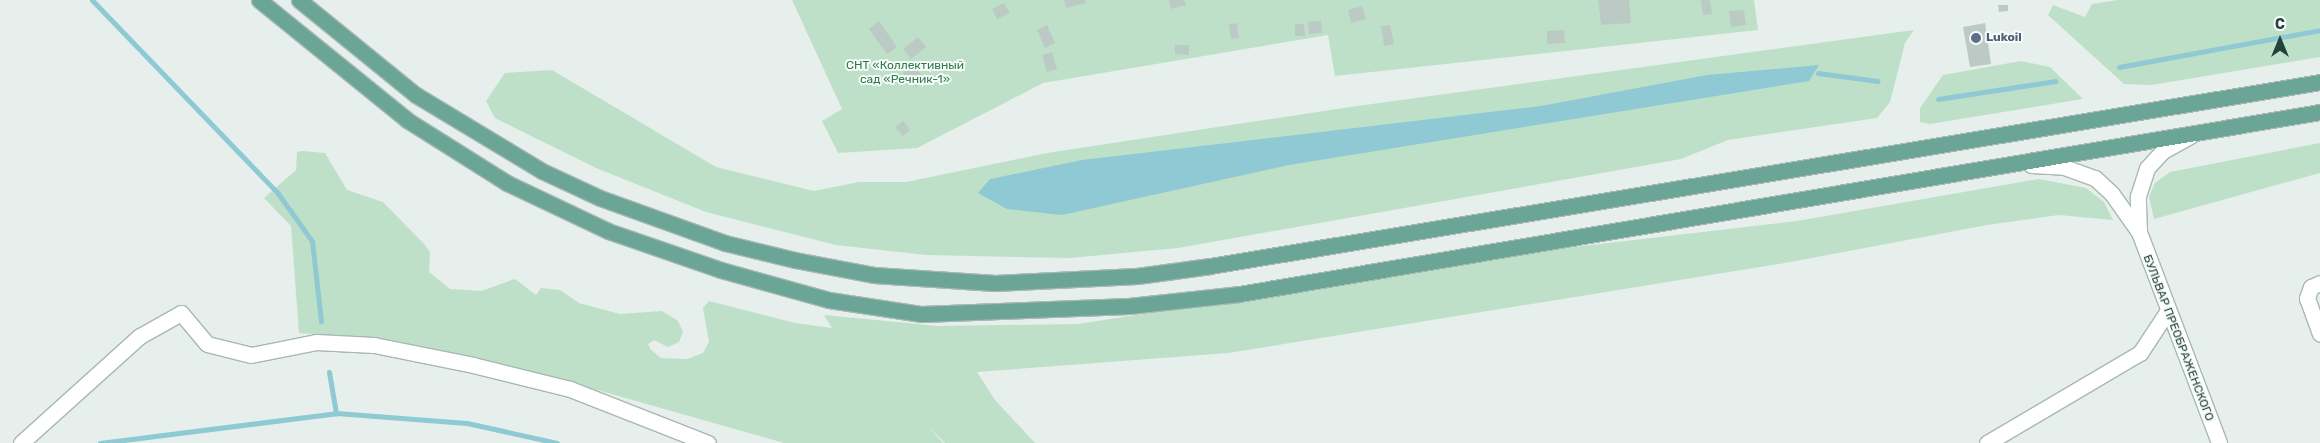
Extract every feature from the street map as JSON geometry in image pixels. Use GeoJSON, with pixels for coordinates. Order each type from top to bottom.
{"type":"FeatureCollection","features":[{"type":"Feature","properties":{"kind":"main road"},"geometry":{"type":"LineString","coordinates":[[259,0],[407,120],[507,182],[600,227],[721,270],[784,288],[922,314],[1129,306],[1239,294],[2017,166],[2204,131],[2320,112]]}},
{"type":"Feature","properties":{"kind":"main road"},"geometry":{"type":"LineString","coordinates":[[299,0],[416,95],[542,171],[600,198],[690,232],[795,260],[874,274],[995,283],[1136,276],[1210,266],[2320,82]]}},
{"type":"Feature","properties":{"kind":"street"},"geometry":{"type":"LineString","coordinates":[[2138,232],[2138,196],[2147,168],[2171,145],[2204,131]]}},
{"type":"Feature","properties":{"kind":"street"},"geometry":{"type":"LineString","coordinates":[[2017,166],[2064,167],[2095,178],[2112,194],[2138,232]]}},
{"type":"Feature","properties":{"kind":"street","name":"БУЛЬВАР ПРЕОБРАЖЕНСКОГО"},"geometry":{"type":"LineString","coordinates":[[2138,232],[2166,312],[2219,443]]}},
{"type":"Feature","properties":{"kind":"street"},"geometry":{"type":"LineString","coordinates":[[2320,283],[2311,287],[2307,298],[2320,334]]}},
{"type":"Feature","properties":{"kind":"street"},"geometry":{"type":"LineString","coordinates":[[1987,443],[2140,353],[2166,312]]}},
{"type":"Feature","properties":{"kind":"street"},"geometry":{"type":"LineString","coordinates":[[21,443],[140,336],[181,313],[207,344],[251,355],[316,342],[374,345],[570,389],[708,443]]}},
{"type":"Feature","properties":{"kind":"green space","name":"СНТ «Коллективный сад «Речник-1»"},"geometry":{"type":"Polygon","coordinates":[[[792,0],[1754,0],[1758,30],[1335,76],[1328,35],[1043,83],[917,148],[838,153],[822,121],[842,109],[792,0]]]}},
{"type":"Feature","properties":{"kind":"green space"},"geometry":{"type":"Polygon","coordinates":[[[2118,0],[2320,0],[2320,57],[2151,85],[2124,84],[2048,15],[2053,5],[2085,17],[2092,4],[2118,0]]]}},
{"type":"Feature","properties":{"kind":"green space"},"geometry":{"type":"Polygon","coordinates":[[[1914,30],[1905,43],[1890,102],[1877,118],[1728,140],[1681,159],[1178,248],[1070,258],[926,255],[836,245],[706,212],[596,168],[495,118],[486,101],[505,73],[552,70],[716,167],[814,191],[859,182],[906,182],[1047,153],[1350,107],[1914,30]]]}},
{"type":"Feature","properties":{"kind":"green space"},"geometry":{"type":"Polygon","coordinates":[[[2021,61],[2050,67],[2083,99],[1930,124],[1920,122],[1920,108],[1943,75],[2021,61]]]}},
{"type":"Feature","properties":{"kind":"green space"},"geometry":{"type":"Polygon","coordinates":[[[2320,143],[2320,173],[2154,219],[2149,197],[2155,183],[2170,172],[2320,143]]]}},
{"type":"Feature","properties":{"kind":"green space"},"geometry":{"type":"Polygon","coordinates":[[[297,152],[325,153],[347,190],[383,202],[424,244],[430,252],[429,272],[450,289],[481,291],[515,279],[536,295],[541,288],[560,290],[579,303],[620,314],[662,311],[678,321],[683,332],[679,342],[668,347],[654,340],[648,344],[651,350],[661,358],[687,359],[703,353],[709,342],[703,308],[709,301],[795,323],[832,328],[824,315],[938,326],[1078,324],[1574,247],[1797,221],[2039,179],[2086,188],[2104,202],[2113,220],[2059,215],[1987,225],[1785,263],[1228,353],[977,372],[995,400],[1035,443],[945,443],[928,426],[943,443],[784,443],[523,369],[380,339],[299,333],[291,226],[264,198],[296,170],[297,152]]]}},
{"type":"Feature","properties":{"kind":"water"},"geometry":{"type":"Polygon","coordinates":[[[1819,65],[1809,81],[1289,165],[1062,215],[1007,209],[978,193],[990,179],[1082,160],[1541,106],[1707,75],[1819,65]]]}},
{"type":"Feature","properties":{"kind":"building"},"geometry":{"type":"Polygon","coordinates":[[[1064,0],[1085,0],[1086,3],[1066,8],[1064,0]]]}},
{"type":"Feature","properties":{"kind":"building"},"geometry":{"type":"Polygon","coordinates":[[[1169,0],[1184,0],[1186,5],[1171,9],[1169,0]]]}},
{"type":"Feature","properties":{"kind":"building"},"geometry":{"type":"Polygon","coordinates":[[[1598,0],[1629,0],[1631,23],[1601,25],[1598,0]]]}},
{"type":"Feature","properties":{"kind":"building"},"geometry":{"type":"Polygon","coordinates":[[[1701,0],[1710,0],[1712,14],[1703,15],[1701,0]]]}},
{"type":"Feature","properties":{"kind":"building"},"geometry":{"type":"Polygon","coordinates":[[[1004,3],[1010,13],[997,19],[992,9],[1004,3]]]}},
{"type":"Feature","properties":{"kind":"building"},"geometry":{"type":"Polygon","coordinates":[[[1998,5],[2008,5],[2008,11],[1999,12],[1998,5]]]}},
{"type":"Feature","properties":{"kind":"building"},"geometry":{"type":"Polygon","coordinates":[[[1362,6],[1366,19],[1351,23],[1348,10],[1362,6]]]}},
{"type":"Feature","properties":{"kind":"building"},"geometry":{"type":"Polygon","coordinates":[[[1744,10],[1746,25],[1731,27],[1729,11],[1744,10]]]}},
{"type":"Feature","properties":{"kind":"building"},"geometry":{"type":"Polygon","coordinates":[[[879,21],[897,47],[887,54],[869,29],[879,21]]]}},
{"type":"Feature","properties":{"kind":"building"},"geometry":{"type":"Polygon","coordinates":[[[1321,21],[1322,33],[1309,34],[1308,22],[1321,21]]]}},
{"type":"Feature","properties":{"kind":"building"},"geometry":{"type":"Polygon","coordinates":[[[1237,23],[1239,38],[1231,39],[1229,24],[1237,23]]]}},
{"type":"Feature","properties":{"kind":"building"},"geometry":{"type":"Polygon","coordinates":[[[1985,23],[1991,64],[1970,67],[1963,27],[1985,23]]]}},
{"type":"Feature","properties":{"kind":"building"},"geometry":{"type":"Polygon","coordinates":[[[1295,24],[1304,24],[1305,36],[1295,36],[1295,24]]]}},
{"type":"Feature","properties":{"kind":"building"},"geometry":{"type":"Polygon","coordinates":[[[1047,25],[1055,43],[1045,48],[1037,30],[1047,25]]]}},
{"type":"Feature","properties":{"kind":"building"},"geometry":{"type":"Polygon","coordinates":[[[1390,25],[1394,44],[1384,46],[1381,26],[1390,25]]]}},
{"type":"Feature","properties":{"kind":"building"},"geometry":{"type":"Polygon","coordinates":[[[1564,30],[1565,43],[1547,44],[1547,31],[1564,30]]]}},
{"type":"Feature","properties":{"kind":"building"},"geometry":{"type":"Polygon","coordinates":[[[918,37],[926,47],[911,59],[903,49],[918,37]]]}},
{"type":"Feature","properties":{"kind":"building"},"geometry":{"type":"Polygon","coordinates":[[[1175,45],[1189,45],[1189,55],[1175,54],[1175,45]]]}},
{"type":"Feature","properties":{"kind":"building"},"geometry":{"type":"Polygon","coordinates":[[[1052,52],[1057,69],[1047,72],[1042,55],[1052,52]]]}},
{"type":"Feature","properties":{"kind":"building"},"geometry":{"type":"Polygon","coordinates":[[[913,65],[925,79],[916,87],[903,73],[913,65]]]}},
{"type":"Feature","properties":{"kind":"building"},"geometry":{"type":"Polygon","coordinates":[[[903,121],[910,130],[903,136],[895,127],[903,121]]]}},
{"type":"Feature","properties":{"kind":"waterway"},"geometry":{"type":"LineString","coordinates":[[92,0],[277,192],[312,241],[321,321]]}},
{"type":"Feature","properties":{"kind":"waterway"},"geometry":{"type":"LineString","coordinates":[[2119,67],[2320,30]]}},
{"type":"Feature","properties":{"kind":"waterway"},"geometry":{"type":"LineString","coordinates":[[1818,73],[1877,81]]}},
{"type":"Feature","properties":{"kind":"waterway"},"geometry":{"type":"LineString","coordinates":[[1938,99],[2056,81]]}},
{"type":"Feature","properties":{"kind":"waterway"},"geometry":{"type":"LineString","coordinates":[[329,372],[336,413]]}},
{"type":"Feature","properties":{"kind":"waterway"},"geometry":{"type":"LineString","coordinates":[[100,443],[336,413],[467,423],[557,443]]}},
{"type":"Feature","properties":{"kind":"place","name":"Lukoil"},"geometry":{"type":"Point","coordinates":[1976,38]}}]}
